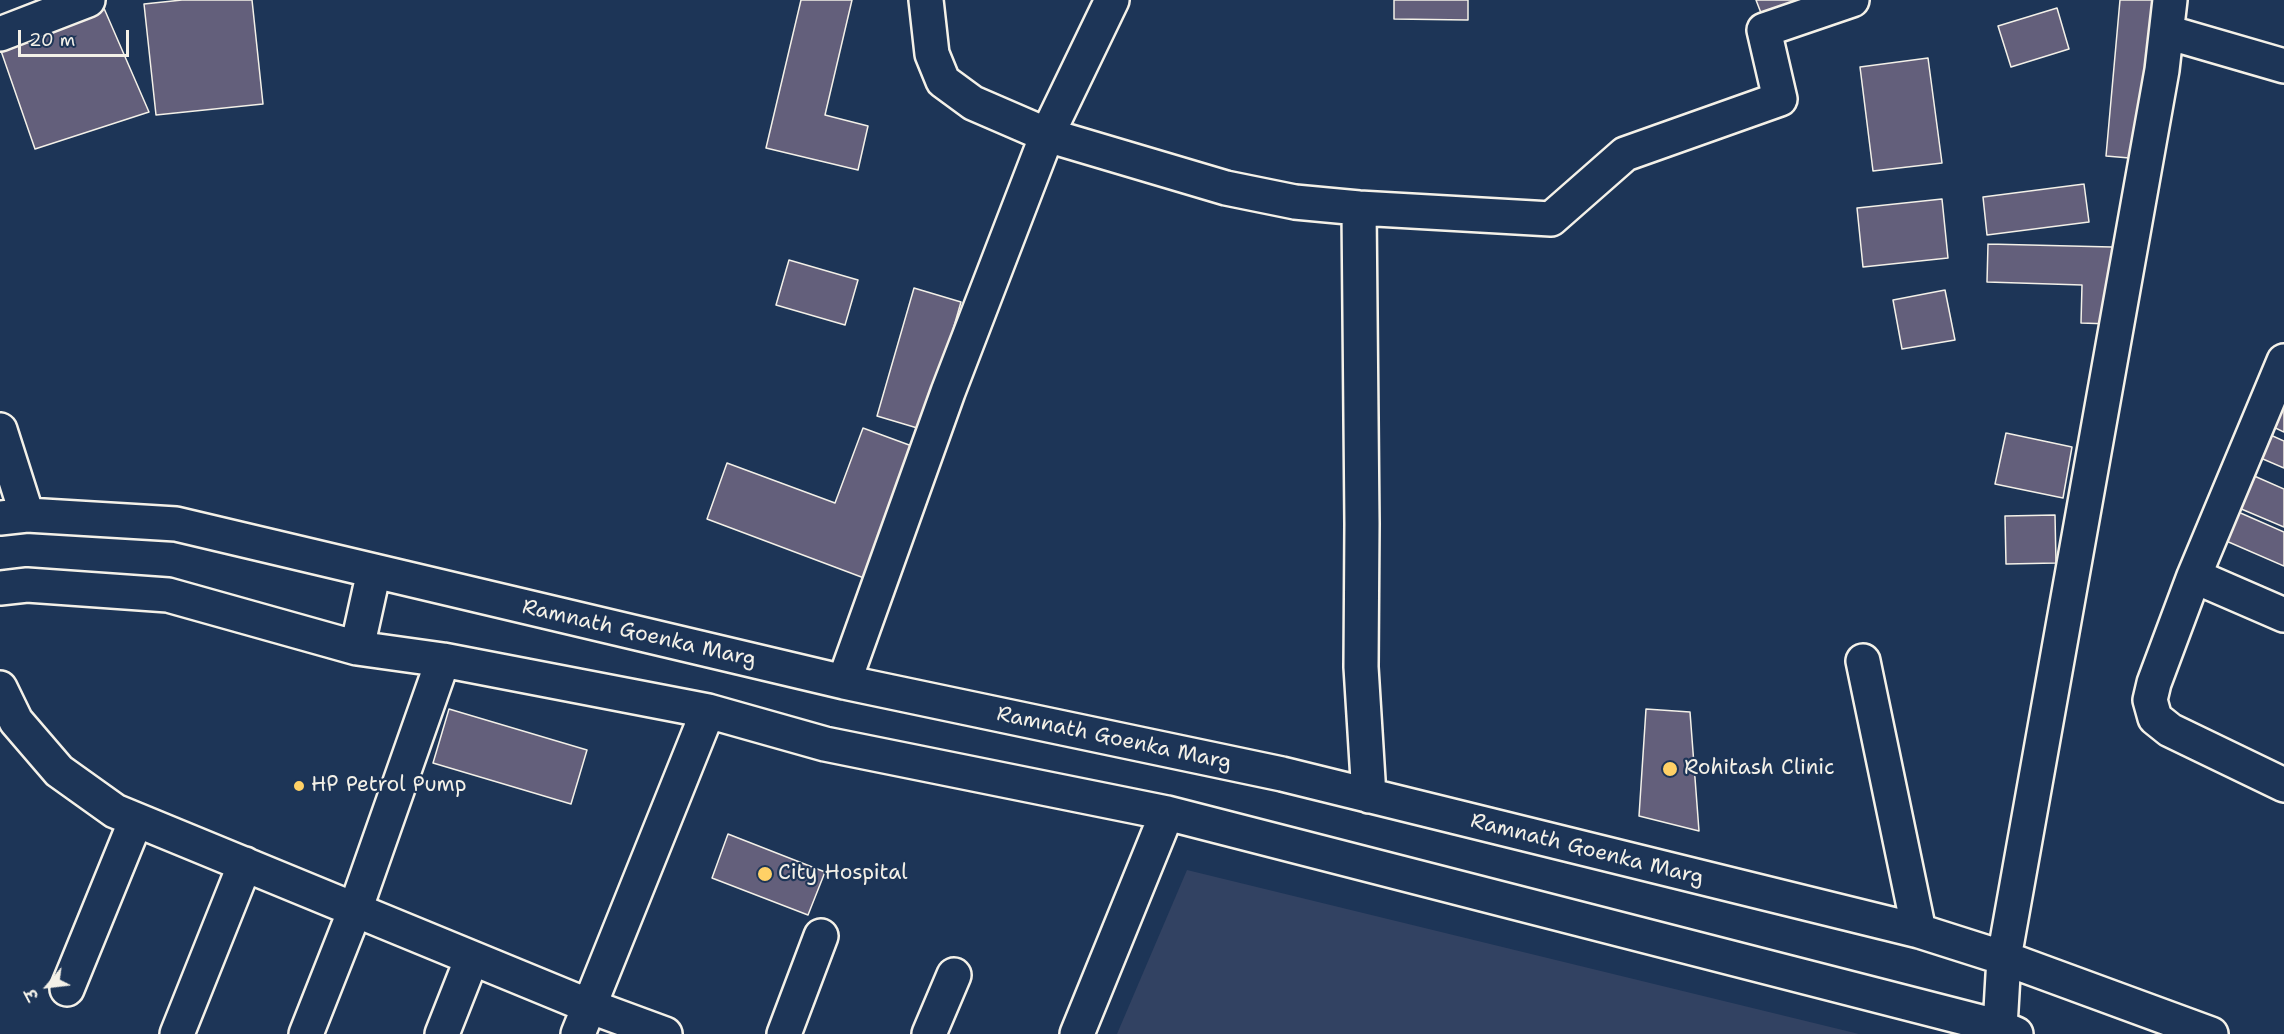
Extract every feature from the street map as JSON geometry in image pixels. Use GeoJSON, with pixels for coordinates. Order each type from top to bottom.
{"type":"FeatureCollection","features":[{"type":"Feature","properties":{"kind":"street"},"geometry":{"type":"LineString","coordinates":[[0,34],[88,0]]}},
{"type":"Feature","properties":{"kind":"street"},"geometry":{"type":"LineString","coordinates":[[926,0],[932,54],[944,81],[973,103],[1047,135],[1226,188],[1295,202],[1551,219],[1625,154],[1780,99],[1764,30],[1852,0]]}},
{"type":"Feature","properties":{"kind":"street"},"geometry":{"type":"LineString","coordinates":[[844,682],[948,392],[1047,135],[1112,0]]}},
{"type":"Feature","properties":{"kind":"street"},"geometry":{"type":"LineString","coordinates":[[0,588],[27,585],[168,595],[357,648],[443,660],[708,711],[825,744],[1167,813],[2008,1031],[2004,958],[2162,70],[2170,0]]}},
{"type":"Feature","properties":{"kind":"street"},"geometry":{"type":"LineString","coordinates":[[2167,32],[2284,66]]}},
{"type":"Feature","properties":{"kind":"street"},"geometry":{"type":"LineString","coordinates":[[1359,208],[1361,667],[1369,796]]}},
{"type":"Feature","properties":{"kind":"street"},"geometry":{"type":"LineString","coordinates":[[2283,364],[2194,576],[2154,683],[2150,700],[2155,718],[2170,730],[2284,785]]}},
{"type":"Feature","properties":{"kind":"street"},"geometry":{"type":"LineString","coordinates":[[0,430],[13,516]]}},
{"type":"Feature","properties":{"kind":"street","name":"Ramnath Goenka Marg"},"geometry":{"type":"LineString","coordinates":[[13,516],[176,524],[844,682],[1282,774],[1920,931],[2004,958],[2211,1034]]}},
{"type":"Feature","properties":{"kind":"street"},"geometry":{"type":"LineString","coordinates":[[357,648],[374,571]]}},
{"type":"Feature","properties":{"kind":"street"},"geometry":{"type":"LineString","coordinates":[[2194,576],[2284,615]]}},
{"type":"Feature","properties":{"kind":"street"},"geometry":{"type":"LineString","coordinates":[[306,1034],[355,910],[443,660]]}},
{"type":"Feature","properties":{"kind":"street"},"geometry":{"type":"LineString","coordinates":[[1863,661],[1920,931]]}},
{"type":"Feature","properties":{"kind":"street"},"geometry":{"type":"LineString","coordinates":[[0,688],[16,721],[59,771],[115,811],[472,958],[584,1020],[665,1034]]}},
{"type":"Feature","properties":{"kind":"street"},"geometry":{"type":"LineString","coordinates":[[584,1020],[708,711]]}},
{"type":"Feature","properties":{"kind":"street"},"geometry":{"type":"LineString","coordinates":[[1077,1034],[1167,813]]}},
{"type":"Feature","properties":{"kind":"street"},"geometry":{"type":"LineString","coordinates":[[67,989],[136,820]]}},
{"type":"Feature","properties":{"kind":"street"},"geometry":{"type":"LineString","coordinates":[[177,1034],[245,864]]}},
{"type":"Feature","properties":{"kind":"street"},"geometry":{"type":"LineString","coordinates":[[784,1034],[821,936]]}},
{"type":"Feature","properties":{"kind":"street"},"geometry":{"type":"LineString","coordinates":[[442,1034],[472,958]]}},
{"type":"Feature","properties":{"kind":"street"},"geometry":{"type":"LineString","coordinates":[[929,1034],[954,975]]}},
{"type":"Feature","properties":{"kind":"shaded area"},"geometry":{"type":"Polygon","coordinates":[[[1187,870],[1859,1034],[1117,1034],[1187,870]]]}},
{"type":"Feature","properties":{"kind":"building"},"geometry":{"type":"Polygon","coordinates":[[[182,0],[252,0],[263,104],[156,115],[144,4],[182,0]]]}},
{"type":"Feature","properties":{"kind":"building"},"geometry":{"type":"Polygon","coordinates":[[[801,0],[852,0],[825,115],[868,126],[858,170],[766,148],[801,0]]]}},
{"type":"Feature","properties":{"kind":"building"},"geometry":{"type":"Polygon","coordinates":[[[1394,0],[1468,0],[1468,20],[1394,19],[1394,0]]]}},
{"type":"Feature","properties":{"kind":"building"},"geometry":{"type":"Polygon","coordinates":[[[1756,0],[1803,0],[1761,13],[1756,0]]]}},
{"type":"Feature","properties":{"kind":"building"},"geometry":{"type":"Polygon","coordinates":[[[2120,0],[2155,0],[2141,159],[2106,156],[2120,0]]]}},
{"type":"Feature","properties":{"kind":"building"},"geometry":{"type":"Polygon","coordinates":[[[103,6],[149,112],[35,149],[0,48],[103,6]]]}},
{"type":"Feature","properties":{"kind":"building"},"geometry":{"type":"Polygon","coordinates":[[[2057,8],[2069,49],[2011,67],[1998,26],[2057,8]]]}},
{"type":"Feature","properties":{"kind":"building"},"geometry":{"type":"Polygon","coordinates":[[[1928,58],[1942,163],[1873,171],[1860,67],[1928,58]]]}},
{"type":"Feature","properties":{"kind":"building"},"geometry":{"type":"Polygon","coordinates":[[[2084,184],[2089,222],[1987,235],[1983,197],[2084,184]]]}},
{"type":"Feature","properties":{"kind":"building"},"geometry":{"type":"Polygon","coordinates":[[[1942,199],[1948,258],[1863,267],[1857,208],[1942,199]]]}},
{"type":"Feature","properties":{"kind":"building"},"geometry":{"type":"Polygon","coordinates":[[[1988,244],[2112,247],[2111,324],[2081,323],[2082,285],[1987,282],[1988,244]]]}},
{"type":"Feature","properties":{"kind":"building"},"geometry":{"type":"Polygon","coordinates":[[[789,260],[858,280],[845,325],[776,305],[789,260]]]}},
{"type":"Feature","properties":{"kind":"building"},"geometry":{"type":"Polygon","coordinates":[[[914,288],[961,302],[924,430],[877,416],[914,288]]]}},
{"type":"Feature","properties":{"kind":"building"},"geometry":{"type":"Polygon","coordinates":[[[1945,290],[1955,340],[1902,349],[1893,300],[1945,290]]]}},
{"type":"Feature","properties":{"kind":"building"},"geometry":{"type":"Polygon","coordinates":[[[2284,393],[2284,432],[2267,424],[2284,393]]]}},
{"type":"Feature","properties":{"kind":"building"},"geometry":{"type":"Polygon","coordinates":[[[863,428],[920,449],[872,581],[707,519],[727,463],[835,503],[863,428]]]}},
{"type":"Feature","properties":{"kind":"building"},"geometry":{"type":"Polygon","coordinates":[[[2006,433],[2072,447],[2063,498],[1995,484],[2006,433]]]}},
{"type":"Feature","properties":{"kind":"building"},"geometry":{"type":"Polygon","coordinates":[[[2266,433],[2284,441],[2284,468],[2256,456],[2266,433]]]}},
{"type":"Feature","properties":{"kind":"building"},"geometry":{"type":"Polygon","coordinates":[[[2252,475],[2284,489],[2284,527],[2239,508],[2252,475]]]}},
{"type":"Feature","properties":{"kind":"building"},"geometry":{"type":"Polygon","coordinates":[[[2236,511],[2284,532],[2284,566],[2224,540],[2236,511]]]}},
{"type":"Feature","properties":{"kind":"building"},"geometry":{"type":"Polygon","coordinates":[[[2055,515],[2056,563],[2006,564],[2005,516],[2055,515]]]}},
{"type":"Feature","properties":{"kind":"building"},"geometry":{"type":"Polygon","coordinates":[[[449,709],[587,750],[571,804],[433,763],[449,709]]]}},
{"type":"Feature","properties":{"kind":"building"},"geometry":{"type":"Polygon","coordinates":[[[1646,709],[1690,712],[1699,831],[1639,816],[1646,709]]]}},
{"type":"Feature","properties":{"kind":"building"},"geometry":{"type":"Polygon","coordinates":[[[728,834],[825,872],[808,915],[712,878],[728,834]]]}},
{"type":"Feature","properties":{"kind":"place","name":"Rohitash Clinic"},"geometry":{"type":"Point","coordinates":[1670,769]}},
{"type":"Feature","properties":{"kind":"place","name":"HP Petrol Pump"},"geometry":{"type":"Point","coordinates":[299,786]}},
{"type":"Feature","properties":{"kind":"place","name":"City Hospital"},"geometry":{"type":"Point","coordinates":[765,874]}}]}
